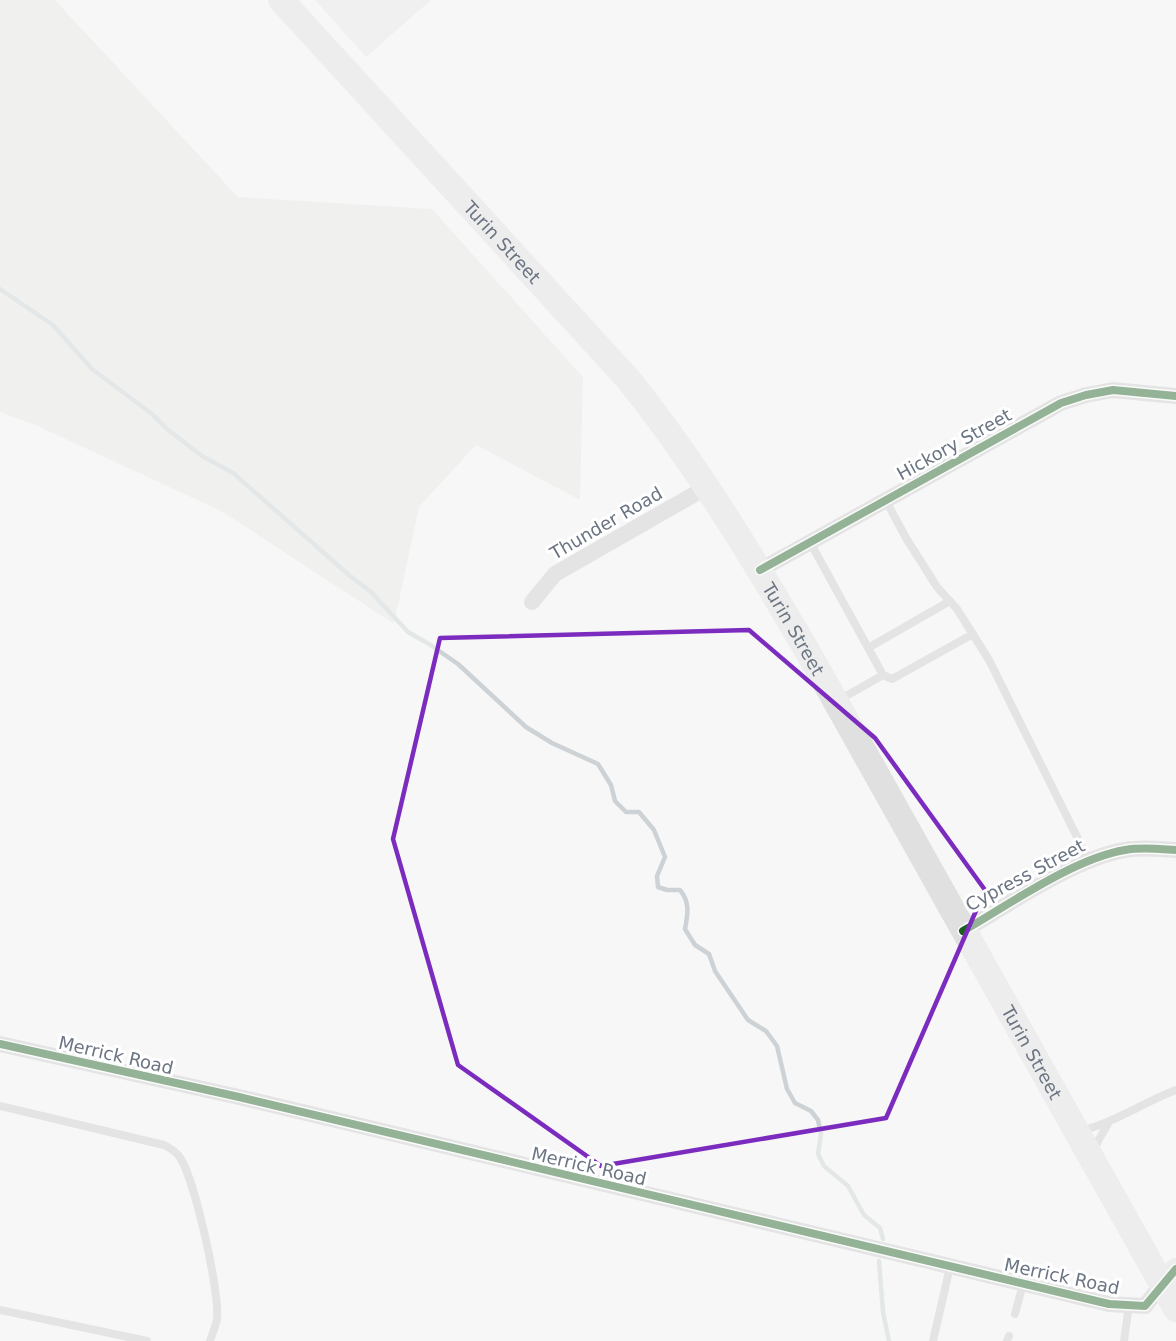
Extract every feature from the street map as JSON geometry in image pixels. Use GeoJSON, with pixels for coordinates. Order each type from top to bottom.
{"type":"FeatureCollection","features":[{"type":"Feature","properties":{"kind":"main road","name":"Turin Street"},"geometry":{"type":"LineString","coordinates":[[281,0],[628,379],[668,429],[760,570],[1092,1161],[1169,1277],[1176,1309]]}},
{"type":"Feature","properties":{"kind":"street","name":"Hickory Street"},"geometry":{"type":"LineString","coordinates":[[760,570],[1061,403],[1086,394],[1113,390],[1176,396]]}},
{"type":"Feature","properties":{"kind":"street","name":"Thunder Road"},"geometry":{"type":"LineString","coordinates":[[531,602],[555,574],[707,487]]}},
{"type":"Feature","properties":{"kind":"street","name":"Cypress Street"},"geometry":{"type":"LineString","coordinates":[[963,931],[1061,874],[1089,861],[1124,850],[1155,848],[1176,850]]}},
{"type":"Feature","properties":{"kind":"street","name":"Merrick Road"},"geometry":{"type":"LineString","coordinates":[[0,1044],[239,1097],[1109,1304],[1145,1306],[1169,1277]]}},
{"type":"Feature","properties":{"kind":"lane"},"geometry":{"type":"LineString","coordinates":[[885,499],[937,587],[950,601],[989,660],[1089,861]]}},
{"type":"Feature","properties":{"kind":"lane"},"geometry":{"type":"LineString","coordinates":[[810,542],[883,675],[892,679],[973,634]]}},
{"type":"Feature","properties":{"kind":"lane"},"geometry":{"type":"LineString","coordinates":[[868,648],[950,601]]}},
{"type":"Feature","properties":{"kind":"lane"},"geometry":{"type":"LineString","coordinates":[[836,702],[883,675]]}},
{"type":"Feature","properties":{"kind":"lane"},"geometry":{"type":"LineString","coordinates":[[1076,1131],[1109,1122],[1155,1098],[1176,1090]]}},
{"type":"Feature","properties":{"kind":"lane"},"geometry":{"type":"LineString","coordinates":[[0,1106],[164,1145],[179,1156],[189,1175],[216,1289],[217,1319],[210,1341]]}},
{"type":"Feature","properties":{"kind":"lane"},"geometry":{"type":"LineString","coordinates":[[1092,1161],[1098,1141],[1109,1122]]}},
{"type":"Feature","properties":{"kind":"lane"},"geometry":{"type":"LineString","coordinates":[[933,1341],[950,1267]]}},
{"type":"Feature","properties":{"kind":"lane"},"geometry":{"type":"LineString","coordinates":[[1015,1314],[1023,1284]]}},
{"type":"Feature","properties":{"kind":"lane"},"geometry":{"type":"LineString","coordinates":[[1124,1341],[1129,1305]]}},
{"type":"Feature","properties":{"kind":"lane"},"geometry":{"type":"LineString","coordinates":[[0,1310],[147,1341]]}},
{"type":"Feature","properties":{"kind":"highlighted area"},"geometry":{"type":"Polygon","coordinates":[[[749,630],[875,738],[985,890],[886,1118],[601,1166],[458,1065],[393,839],[440,638],[749,630]]]}},
{"type":"Feature","properties":{"kind":"shaded area"},"geometry":{"type":"Polygon","coordinates":[[[0,0],[55,0],[238,197],[432,209],[583,377],[580,500],[476,445],[419,507],[394,624],[221,511],[35,425],[0,412],[0,0]]]}},
{"type":"Feature","properties":{"kind":"shaded area"},"geometry":{"type":"Polygon","coordinates":[[[315,0],[431,0],[366,57],[315,0]]]}},
{"type":"Feature","properties":{"kind":"waterway"},"geometry":{"type":"LineString","coordinates":[[0,289],[53,325],[92,369],[152,414],[167,429],[202,456],[233,473],[371,592],[408,632],[458,664],[526,727],[552,743],[598,764],[611,785],[615,801],[626,812],[639,812],[654,830],[665,857],[657,876],[658,887],[680,890],[687,908],[685,929],[695,945],[709,954],[715,971],[748,1020],[766,1031],[777,1046],[787,1089],[795,1103],[811,1111],[818,1120],[821,1134],[818,1154],[824,1166],[848,1186],[864,1215],[880,1228],[883,1239]]}},
{"type":"Feature","properties":{"kind":"waterway"},"geometry":{"type":"LineString","coordinates":[[879,1261],[883,1312],[889,1341]]}},
{"type":"Feature","properties":{"kind":"cycle path"},"geometry":{"type":"LineString","coordinates":[[760,570],[1061,403],[1113,390],[1176,396]]}},
{"type":"Feature","properties":{"kind":"cycle path"},"geometry":{"type":"LineString","coordinates":[[963,931],[1042,884],[1085,862],[1131,849],[1176,850]]}},
{"type":"Feature","properties":{"kind":"cycle path"},"geometry":{"type":"LineString","coordinates":[[0,1044],[239,1097],[1109,1304],[1145,1306],[1176,1269]]}}]}
